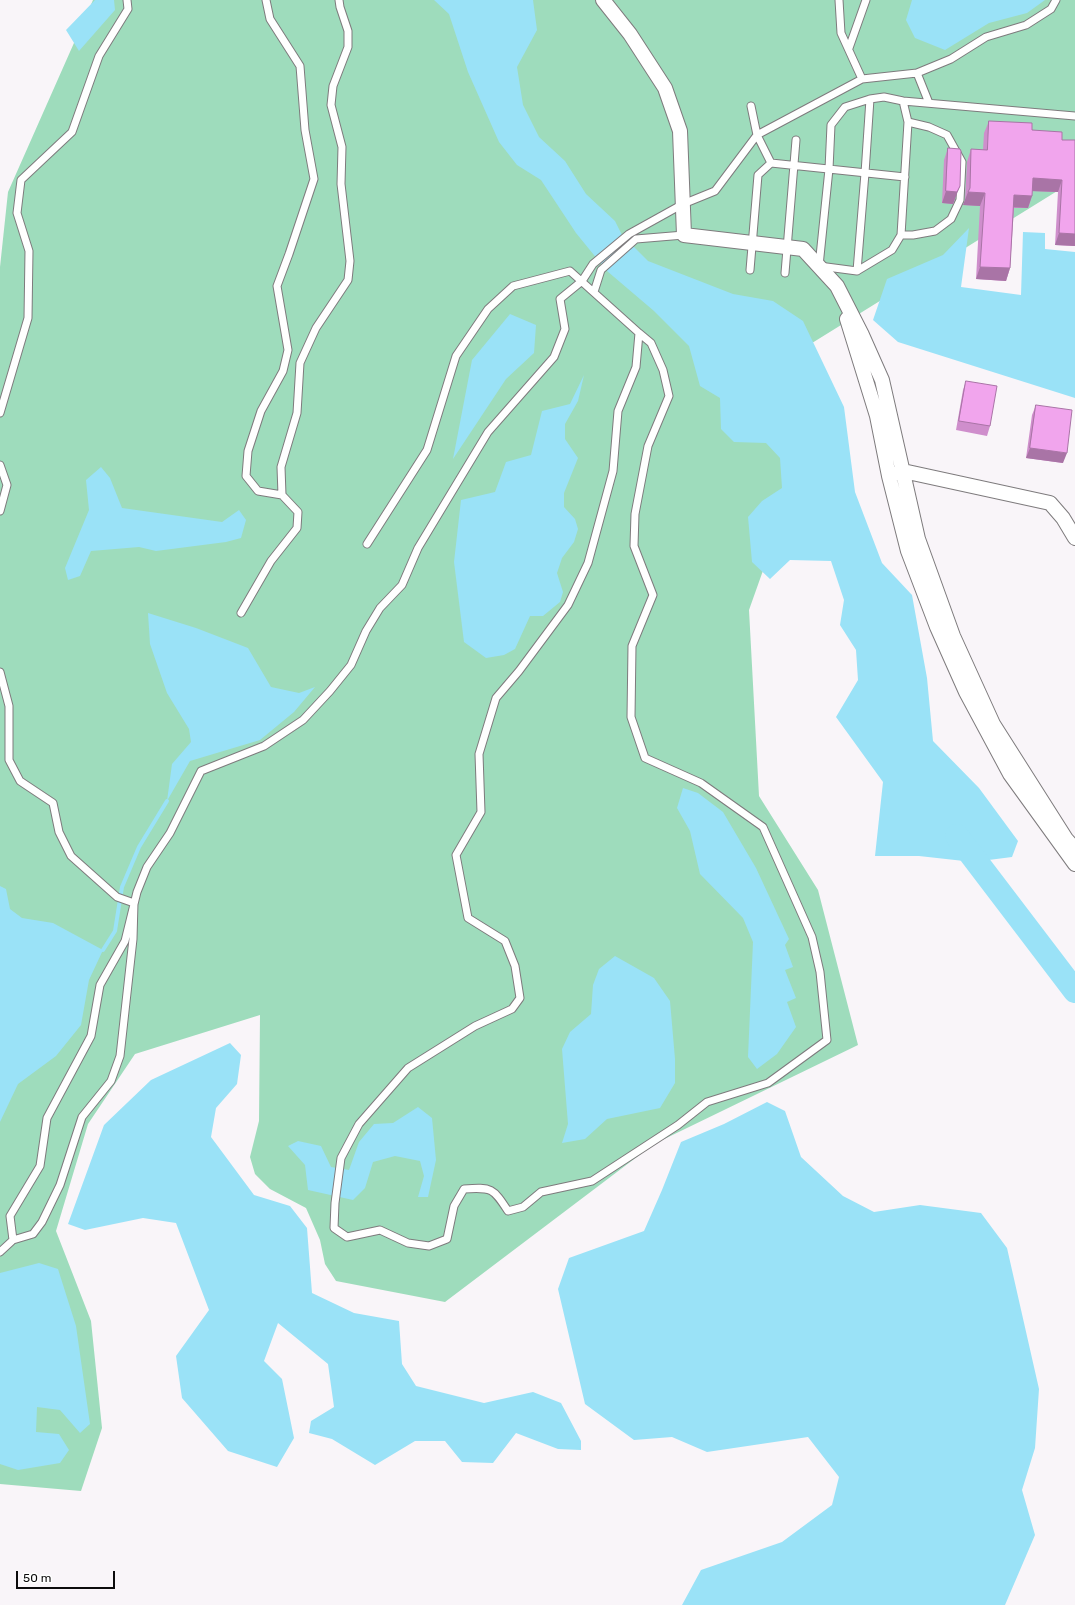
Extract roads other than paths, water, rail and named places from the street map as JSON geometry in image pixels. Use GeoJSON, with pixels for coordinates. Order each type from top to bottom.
{"type":"FeatureCollection","features":[{"type":"Feature","properties":{"kind":"street"},"geometry":{"type":"LineString","coordinates":[[603,0],[630,34],[665,88],[680,131],[684,235],[803,249],[837,286],[862,335],[882,380],[918,539],[952,636],[994,724],[1066,839],[1075,849]]}},
{"type":"Feature","properties":{"kind":"street"},"geometry":{"type":"LineString","coordinates":[[837,286],[877,416],[889,476],[908,551],[937,627],[966,692],[1010,774],[1075,864]]}},
{"type":"Feature","properties":{"kind":"street"},"geometry":{"type":"LineString","coordinates":[[889,476],[903,470],[1050,504],[1063,518],[1075,538]]}},
{"type":"Feature","properties":{"kind":"lane"},"geometry":{"type":"LineString","coordinates":[[0,413],[28,318],[29,251],[17,213],[21,180],[72,132],[100,56],[128,9],[128,0]]}},
{"type":"Feature","properties":{"kind":"lane"},"geometry":{"type":"LineString","coordinates":[[242,613],[271,561],[297,528],[298,512],[282,495],[258,491],[246,476],[248,451],[261,411],[283,371],[288,350],[277,286],[314,179],[305,130],[300,66],[270,19],[266,0]]}},
{"type":"Feature","properties":{"kind":"lane"},"geometry":{"type":"LineString","coordinates":[[282,495],[281,467],[297,413],[300,363],[316,328],[348,280],[350,261],[341,184],[342,147],[331,105],[333,86],[348,47],[348,31],[339,0]]}},
{"type":"Feature","properties":{"kind":"lane"},"geometry":{"type":"LineString","coordinates":[[840,0],[841,33],[862,79]]}},
{"type":"Feature","properties":{"kind":"lane"},"geometry":{"type":"LineString","coordinates":[[849,48],[866,0]]}},
{"type":"Feature","properties":{"kind":"lane"},"geometry":{"type":"LineString","coordinates":[[13,1240],[10,1216],[40,1166],[47,1118],[91,1036],[100,984],[125,941],[134,903],[147,867],[170,833],[201,771],[264,746],[303,720],[330,691],[351,665],[366,631],[380,608],[402,585],[418,548],[488,432],[554,357],[564,329],[560,299],[582,281],[593,264],[629,234],[682,204],[715,191],[757,136],[862,79],[917,73],[951,59],[986,37],[1026,25],[1051,9],[1056,0]]}},
{"type":"Feature","properties":{"kind":"lane"},"geometry":{"type":"LineString","coordinates":[[917,73],[929,103]]}},
{"type":"Feature","properties":{"kind":"lane"},"geometry":{"type":"LineString","coordinates":[[902,101],[908,122],[901,235],[892,250],[856,271],[819,266],[829,169],[831,125],[845,106],[884,96],[902,101],[1075,116]]}},
{"type":"Feature","properties":{"kind":"lane"},"geometry":{"type":"LineString","coordinates":[[856,271],[870,99]]}},
{"type":"Feature","properties":{"kind":"lane"},"geometry":{"type":"LineString","coordinates":[[751,106],[757,136],[771,163]]}},
{"type":"Feature","properties":{"kind":"lane"},"geometry":{"type":"LineString","coordinates":[[901,235],[913,235],[935,231],[951,219],[960,200],[962,162],[947,135],[929,127],[908,122]]}},
{"type":"Feature","properties":{"kind":"lane"},"geometry":{"type":"LineString","coordinates":[[785,273],[796,140]]}},
{"type":"Feature","properties":{"kind":"lane"},"geometry":{"type":"LineString","coordinates":[[771,163],[905,177]]}},
{"type":"Feature","properties":{"kind":"lane"},"geometry":{"type":"LineString","coordinates":[[750,270],[758,175],[771,163]]}},
{"type":"Feature","properties":{"kind":"lane"},"geometry":{"type":"LineString","coordinates":[[594,292],[601,270],[636,239],[684,235]]}},
{"type":"Feature","properties":{"kind":"lane"},"geometry":{"type":"LineString","coordinates":[[367,544],[427,450],[456,356],[488,308],[513,286],[570,271],[651,343],[663,370],[669,396],[648,446],[635,514],[634,546],[653,595],[632,646],[631,717],[645,758],[701,783],[763,827],[812,937],[820,972],[827,1040],[768,1083],[707,1102],[678,1125],[592,1181],[541,1192],[523,1207],[508,1211],[496,1193],[484,1187],[464,1189],[454,1206],[447,1239],[429,1246],[408,1243],[380,1230],[347,1237],[334,1228],[335,1203],[341,1158],[359,1124],[408,1068],[475,1026],[512,1009],[520,998],[515,966],[505,941],[468,918],[456,855],[481,812],[479,754],[496,698],[519,671],[568,605],[588,563],[613,471],[618,412],[636,367],[639,333]]}},
{"type":"Feature","properties":{"kind":"lane"},"geometry":{"type":"LineString","coordinates":[[0,465],[7,485],[0,511]]}},
{"type":"Feature","properties":{"kind":"lane"},"geometry":{"type":"LineString","coordinates":[[0,672],[9,706],[8,760],[20,781],[52,803],[59,832],[71,856],[117,897],[134,903]]}},
{"type":"Feature","properties":{"kind":"lane"},"geometry":{"type":"LineString","coordinates":[[0,1252],[13,1240],[33,1234],[42,1222],[60,1185],[82,1117],[111,1081],[120,1056],[133,939],[134,903]]}},
{"type":"Feature","properties":{"kind":"water"},"geometry":{"type":"Polygon","coordinates":[[[95,0],[114,0],[115,10],[79,51],[66,30],[95,0]]]}},
{"type":"Feature","properties":{"kind":"water"},"geometry":{"type":"Polygon","coordinates":[[[434,0],[533,0],[537,30],[517,67],[523,105],[539,137],[565,161],[586,194],[615,221],[622,235],[648,261],[733,294],[773,301],[803,321],[844,407],[855,492],[882,563],[912,595],[927,678],[933,741],[979,788],[1018,841],[1012,857],[973,862],[919,856],[875,856],[883,782],[836,717],[858,680],[856,650],[840,625],[844,600],[831,561],[790,560],[770,579],[752,562],[748,517],[762,501],[782,488],[780,458],[766,443],[734,442],[721,429],[720,398],[700,386],[689,346],[654,311],[607,271],[576,233],[541,180],[517,165],[499,142],[468,72],[449,14],[434,0]]]}},
{"type":"Feature","properties":{"kind":"water"},"geometry":{"type":"Polygon","coordinates":[[[912,0],[1045,0],[1027,13],[989,23],[945,50],[915,38],[906,20],[912,0]]]}},
{"type":"Feature","properties":{"kind":"water"},"geometry":{"type":"Polygon","coordinates":[[[969,228],[961,287],[1021,295],[1023,232],[1045,233],[1045,249],[1075,252],[1075,398],[898,342],[873,320],[887,279],[943,255],[969,228]]]}},
{"type":"Feature","properties":{"kind":"water"},"geometry":{"type":"Polygon","coordinates":[[[510,314],[536,325],[534,353],[506,379],[453,459],[472,360],[510,314]]]}},
{"type":"Feature","properties":{"kind":"water"},"geometry":{"type":"Polygon","coordinates":[[[584,375],[578,401],[565,424],[565,439],[578,458],[564,493],[564,507],[575,519],[578,529],[574,542],[562,558],[557,573],[563,592],[560,602],[543,616],[530,616],[515,649],[504,655],[486,658],[464,642],[454,562],[461,500],[495,492],[506,462],[531,455],[542,411],[570,404],[584,375]]]}},
{"type":"Feature","properties":{"kind":"water"},"geometry":{"type":"Polygon","coordinates":[[[101,467],[110,478],[122,508],[222,522],[239,510],[246,520],[241,538],[226,542],[156,551],[139,547],[91,551],[80,576],[68,580],[65,568],[89,510],[86,480],[101,467]]]}},
{"type":"Feature","properties":{"kind":"water"},"geometry":{"type":"Polygon","coordinates":[[[148,613],[196,628],[248,648],[271,687],[299,693],[315,687],[294,712],[260,740],[190,761],[167,801],[172,764],[191,742],[189,729],[167,693],[150,644],[148,613]]]}},
{"type":"Feature","properties":{"kind":"water"},"geometry":{"type":"Polygon","coordinates":[[[683,788],[698,793],[723,812],[756,868],[789,939],[785,945],[793,967],[785,970],[796,998],[787,1002],[796,1027],[777,1054],[757,1069],[748,1057],[753,942],[743,918],[700,874],[690,831],[677,808],[683,788]]]}},
{"type":"Feature","properties":{"kind":"water"},"geometry":{"type":"Polygon","coordinates":[[[0,886],[6,889],[10,909],[22,918],[53,923],[103,950],[89,980],[81,1025],[56,1056],[18,1084],[0,1122],[0,886]]]}},
{"type":"Feature","properties":{"kind":"water"},"geometry":{"type":"Polygon","coordinates":[[[615,956],[654,978],[670,1001],[675,1059],[675,1083],[660,1108],[607,1119],[585,1139],[562,1143],[568,1124],[562,1049],[570,1032],[591,1014],[593,985],[599,969],[615,956]]]}},
{"type":"Feature","properties":{"kind":"water"},"geometry":{"type":"Polygon","coordinates":[[[230,1043],[241,1055],[237,1084],[216,1108],[211,1137],[254,1195],[290,1206],[307,1228],[312,1293],[354,1313],[399,1321],[402,1364],[416,1386],[484,1403],[533,1392],[561,1403],[581,1441],[581,1450],[558,1449],[516,1433],[493,1463],[462,1462],[445,1441],[415,1441],[375,1465],[332,1439],[309,1433],[311,1421],[334,1407],[328,1364],[278,1323],[264,1361],[282,1379],[294,1438],[277,1467],[228,1451],[182,1398],[176,1356],[209,1310],[176,1223],[143,1218],[85,1230],[68,1224],[104,1125],[151,1080],[230,1043]]]}},
{"type":"Feature","properties":{"kind":"water"},"geometry":{"type":"Polygon","coordinates":[[[767,1102],[785,1111],[801,1157],[843,1196],[874,1212],[920,1205],[981,1213],[1007,1248],[1039,1389],[1035,1448],[1022,1490],[1035,1535],[1005,1605],[682,1605],[701,1570],[782,1542],[832,1505],[839,1477],[808,1437],[707,1452],[672,1437],[634,1440],[585,1404],[558,1289],[569,1258],[644,1231],[681,1142],[724,1124],[767,1102]]]}},
{"type":"Feature","properties":{"kind":"water"},"geometry":{"type":"Polygon","coordinates":[[[418,1107],[432,1118],[436,1160],[428,1197],[418,1197],[424,1176],[420,1161],[395,1156],[373,1162],[365,1188],[353,1200],[308,1190],[305,1165],[288,1146],[298,1141],[321,1146],[331,1167],[349,1170],[359,1142],[374,1124],[393,1123],[418,1107]]]}},
{"type":"Feature","properties":{"kind":"water"},"geometry":{"type":"Polygon","coordinates":[[[39,1263],[58,1269],[76,1326],[90,1424],[80,1433],[60,1410],[37,1407],[36,1432],[59,1434],[69,1450],[60,1463],[18,1470],[0,1464],[0,1273],[39,1263]]]}},
{"type":"Feature","properties":{"kind":"waterway"},"geometry":{"type":"LineString","coordinates":[[103,950],[115,931],[122,887],[139,847],[167,801]]}},
{"type":"Feature","properties":{"kind":"waterway"},"geometry":{"type":"LineString","coordinates":[[957,836],[1075,991]]}}]}
